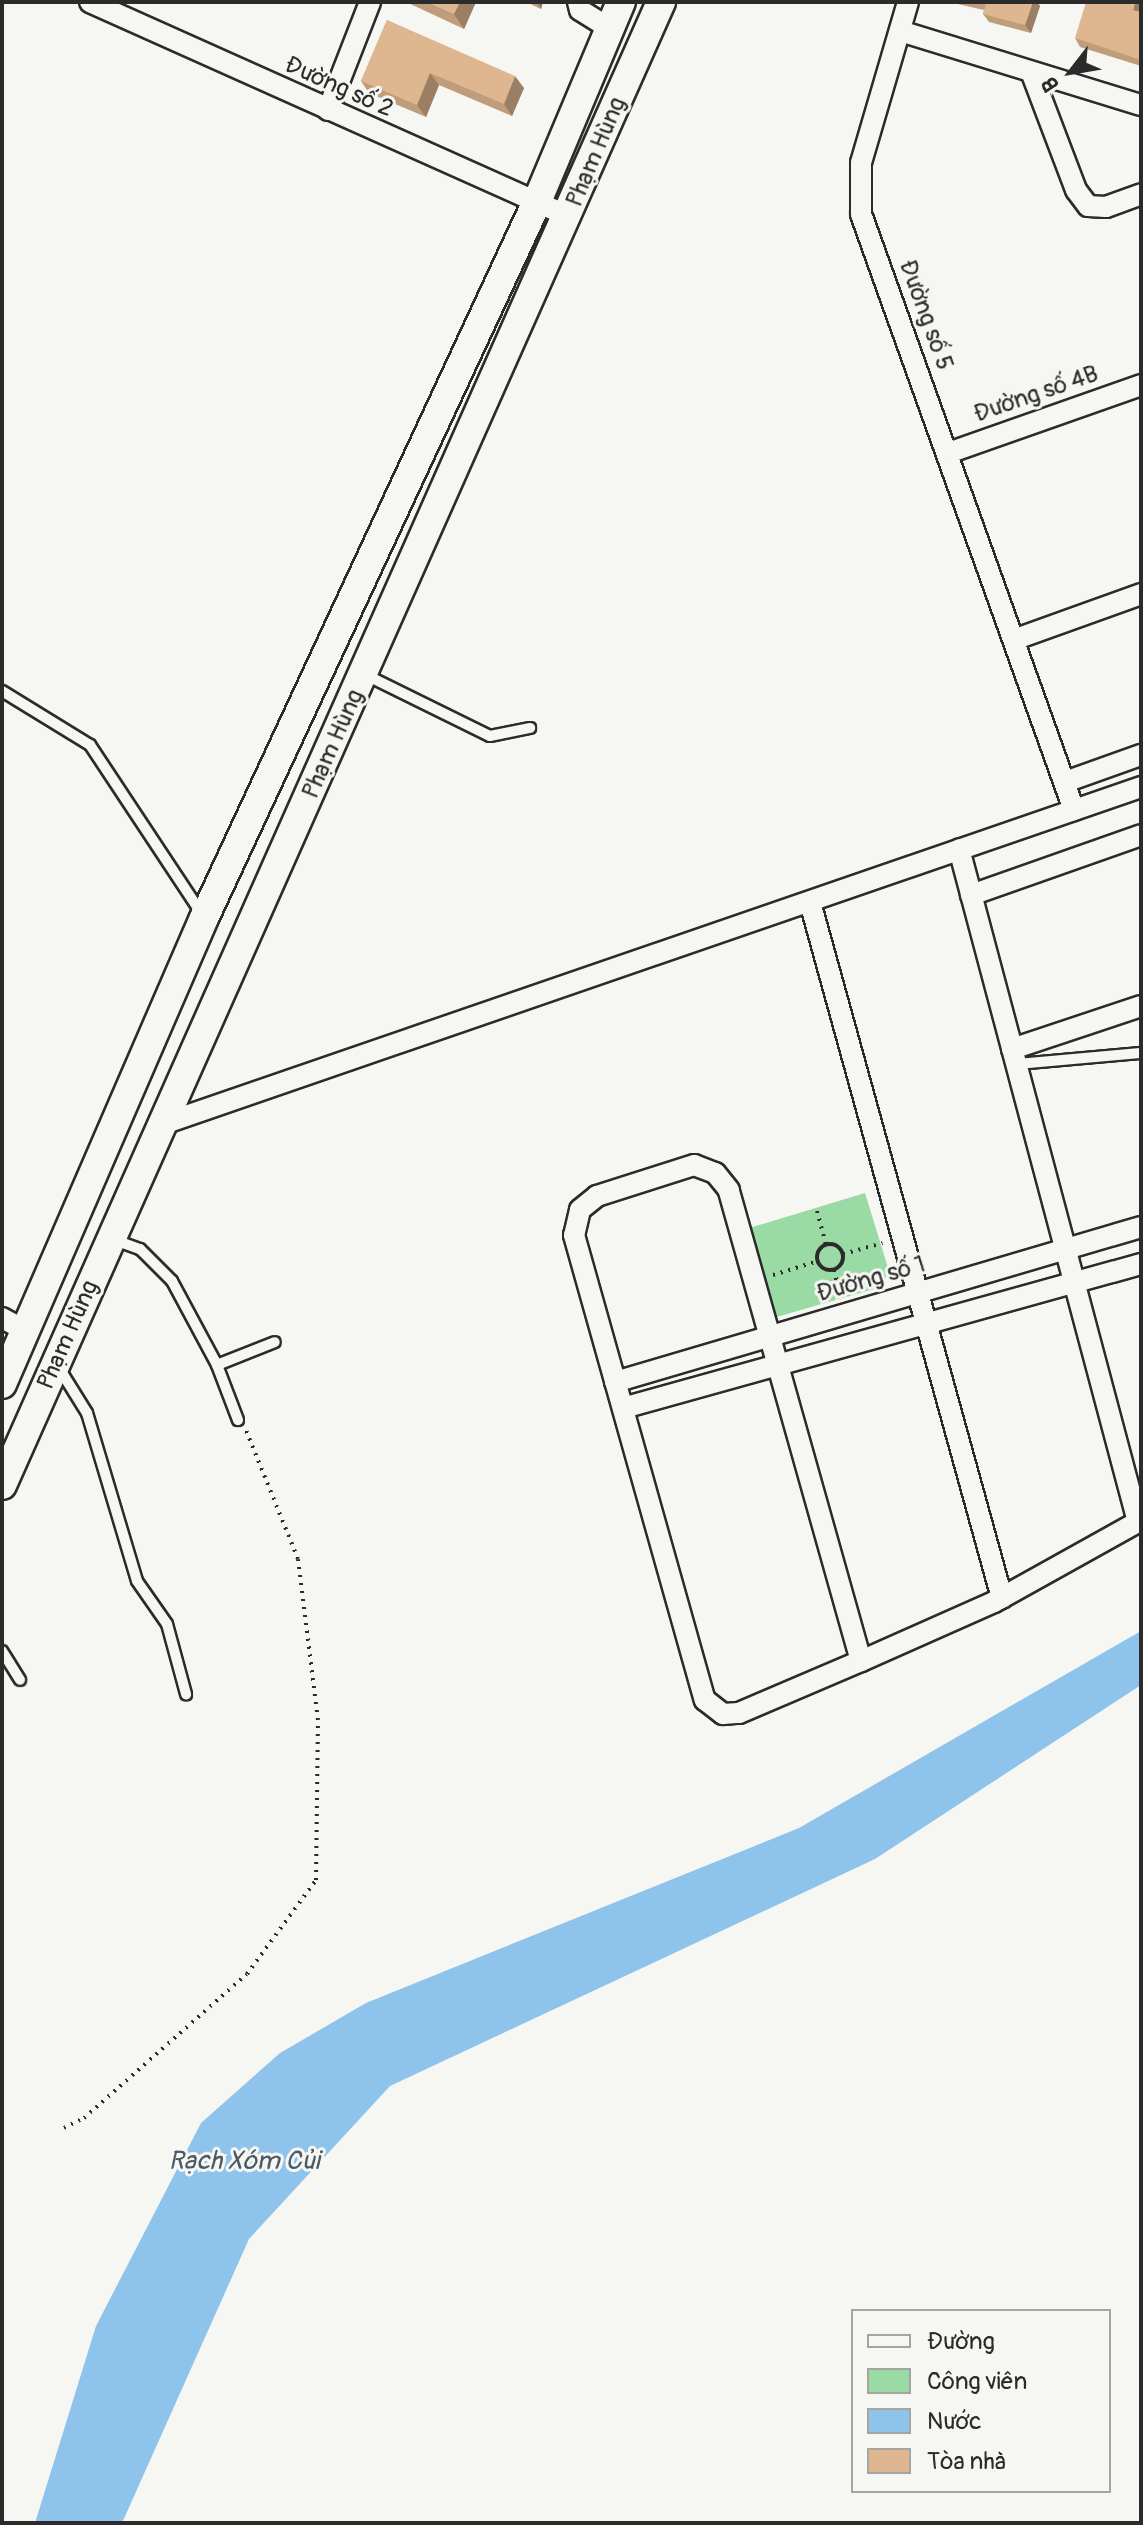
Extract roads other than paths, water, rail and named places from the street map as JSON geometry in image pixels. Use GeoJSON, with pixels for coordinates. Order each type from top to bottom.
{"type":"FeatureCollection","features":[{"type":"Feature","properties":{"kind":"main road","name":"Phạm Hùng"},"geometry":{"type":"LineString","coordinates":[[2,1384],[14,1324],[536,204],[621,2]]}},
{"type":"Feature","properties":{"kind":"main road","name":"Phạm Hùng"},"geometry":{"type":"LineString","coordinates":[[2,1485],[661,2]]}},
{"type":"Feature","properties":{"kind":"street","name":"Đường số 2"},"geometry":{"type":"LineString","coordinates":[[90,2],[568,216]]}},
{"type":"Feature","properties":{"kind":"street"},"geometry":{"type":"LineString","coordinates":[[328,110],[370,2]]}},
{"type":"Feature","properties":{"kind":"street"},"geometry":{"type":"LineString","coordinates":[[578,2],[580,10],[610,29]]}},
{"type":"Feature","properties":{"kind":"street","name":"Đường số 5"},"geometry":{"type":"LineString","coordinates":[[908,2],[857,187],[861,214],[1016,639],[1074,810]]}},
{"type":"Feature","properties":{"kind":"street"},"geometry":{"type":"LineString","coordinates":[[900,31],[1141,105]]}},
{"type":"Feature","properties":{"kind":"street"},"geometry":{"type":"LineString","coordinates":[[1032,74],[1076,190],[1088,206],[1106,207],[1141,194]]}},
{"type":"Feature","properties":{"kind":"street","name":"Đường số 4B"},"geometry":{"type":"LineString","coordinates":[[948,453],[1141,385]]}},
{"type":"Feature","properties":{"kind":"street"},"geometry":{"type":"LineString","coordinates":[[1016,639],[1141,594]]}},
{"type":"Feature","properties":{"kind":"street"},"geometry":{"type":"LineString","coordinates":[[1065,782],[1141,755]]}},
{"type":"Feature","properties":{"kind":"street"},"geometry":{"type":"LineString","coordinates":[[160,1125],[1141,787]]}},
{"type":"Feature","properties":{"kind":"street"},"geometry":{"type":"LineString","coordinates":[[971,895],[1141,835]]}},
{"type":"Feature","properties":{"kind":"street"},"geometry":{"type":"LineString","coordinates":[[861,1661],[729,1190],[715,1173],[694,1165],[597,1196],[580,1210],[574,1235],[705,1700],[723,1714],[739,1713],[861,1661],[1002,1598],[1138,1522],[959,849]]}},
{"type":"Feature","properties":{"kind":"street"},"geometry":{"type":"LineString","coordinates":[[810,902],[1002,1598]]}},
{"type":"Feature","properties":{"kind":"street"},"geometry":{"type":"LineString","coordinates":[[1014,1056],[1141,1006]]}},
{"type":"Feature","properties":{"kind":"street","name":"Đường số 1"},"geometry":{"type":"LineString","coordinates":[[615,1382],[1141,1227]]}},
{"type":"Feature","properties":{"kind":"street"},"geometry":{"type":"LineString","coordinates":[[623,1408],[1141,1264]]}},
{"type":"Feature","properties":{"kind":"lane"},"geometry":{"type":"LineString","coordinates":[[364,674],[490,736],[530,728]]}},
{"type":"Feature","properties":{"kind":"lane"},"geometry":{"type":"LineString","coordinates":[[2,691],[90,745],[204,918]]}},
{"type":"Feature","properties":{"kind":"lane"},"geometry":{"type":"LineString","coordinates":[[1014,1056],[1141,1053]]}},
{"type":"Feature","properties":{"kind":"lane"},"geometry":{"type":"LineString","coordinates":[[110,1238],[140,1249],[172,1281],[217,1365],[242,1424]]}},
{"type":"Feature","properties":{"kind":"lane"},"geometry":{"type":"LineString","coordinates":[[217,1365],[275,1342]]}},
{"type":"Feature","properties":{"kind":"lane"},"geometry":{"type":"LineString","coordinates":[[56,1363],[87,1413],[137,1581],[167,1624],[186,1694]]}},
{"type":"Feature","properties":{"kind":"lane"},"geometry":{"type":"LineString","coordinates":[[2,1651],[20,1680]]}},
{"type":"Feature","properties":{"kind":"water","name":"Rạch Xóm Củi"},"geometry":{"type":"Polygon","coordinates":[[[1141,1631],[1141,1685],[875,1859],[390,2086],[249,2239],[122,2523],[35,2523],[96,2326],[201,2123],[280,2053],[366,2003],[799,1828],[1141,1631]]]}}]}
